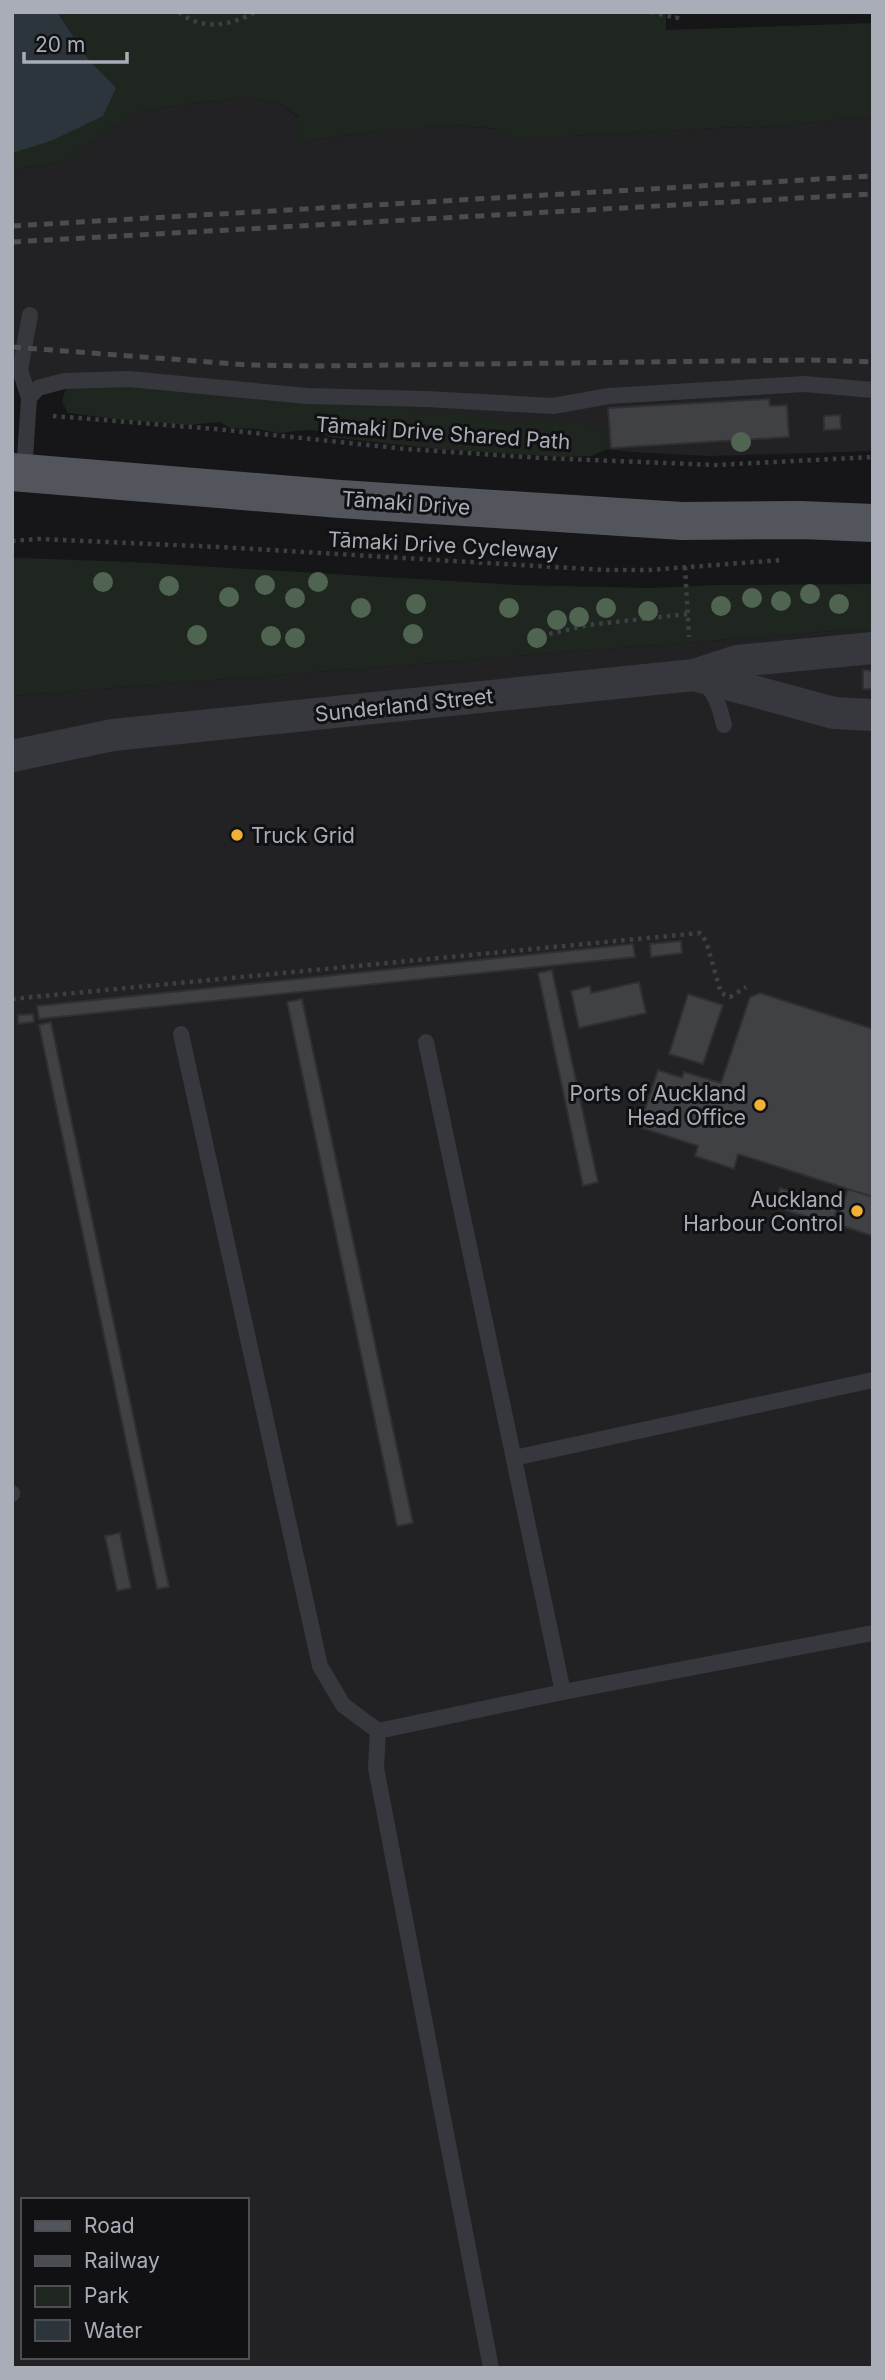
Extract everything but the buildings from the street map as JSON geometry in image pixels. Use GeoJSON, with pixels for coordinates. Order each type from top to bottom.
{"type":"FeatureCollection","features":[{"type":"Feature","properties":{"kind":"main road","name":"Tāmaki Drive"},"geometry":{"type":"LineString","coordinates":[[18,472],[327,498],[681,521],[801,520],[873,523]]}},
{"type":"Feature","properties":{"kind":"main road","name":"Tāmaki Drive"},"geometry":{"type":"LineString","coordinates":[[801,520],[873,505]]}},
{"type":"Feature","properties":{"kind":"street","name":"Sunderland Street"},"geometry":{"type":"LineString","coordinates":[[12,756],[113,735],[694,676],[737,661],[873,648]]}},
{"type":"Feature","properties":{"kind":"street","name":"Sunderland Street"},"geometry":{"type":"LineString","coordinates":[[694,676],[834,713],[873,715]]}},
{"type":"Feature","properties":{"kind":"street","name":"Sunderland Street"},"geometry":{"type":"LineString","coordinates":[[12,734],[113,735]]}},
{"type":"Feature","properties":{"kind":"lane"},"geometry":{"type":"LineString","coordinates":[[18,472],[29,397],[20,370],[30,315]]}},
{"type":"Feature","properties":{"kind":"lane"},"geometry":{"type":"LineString","coordinates":[[29,397],[38,388],[64,381],[129,379],[307,396],[553,405],[609,396],[804,384],[873,390]]}},
{"type":"Feature","properties":{"kind":"lane"},"geometry":{"type":"LineString","coordinates":[[694,676],[706,684],[720,706],[724,725]]}},
{"type":"Feature","properties":{"kind":"lane"},"geometry":{"type":"LineString","coordinates":[[834,713],[873,725]]}},
{"type":"Feature","properties":{"kind":"lane"},"geometry":{"type":"LineString","coordinates":[[181,1034],[320,1666],[342,1705],[378,1731],[563,1692],[873,1633]]}},
{"type":"Feature","properties":{"kind":"lane"},"geometry":{"type":"LineString","coordinates":[[426,1042],[563,1692]]}},
{"type":"Feature","properties":{"kind":"lane"},"geometry":{"type":"LineString","coordinates":[[514,1458],[873,1380]]}},
{"type":"Feature","properties":{"kind":"lane"},"geometry":{"type":"LineString","coordinates":[[378,1731],[376,1768],[491,2368]]}},
{"type":"Feature","properties":{"kind":"path"},"geometry":{"type":"LineString","coordinates":[[179,12],[190,22],[222,25],[238,22],[255,12]]}},
{"type":"Feature","properties":{"kind":"path"},"geometry":{"type":"LineString","coordinates":[[651,12],[677,18],[678,12]]}},
{"type":"Feature","properties":{"kind":"path","name":"Tāmaki Drive Shared Path"},"geometry":{"type":"LineString","coordinates":[[27,414],[216,429],[406,449],[541,458],[716,465],[873,457]]}},
{"type":"Feature","properties":{"kind":"path","name":"Tāmaki Drive Cycleway"},"geometry":{"type":"LineString","coordinates":[[12,541],[39,539],[219,547],[606,570],[787,559]]}},
{"type":"Feature","properties":{"kind":"path"},"geometry":{"type":"LineString","coordinates":[[685,567],[689,638]]}},
{"type":"Feature","properties":{"kind":"path"},"geometry":{"type":"LineString","coordinates":[[541,636],[588,625],[688,614]]}},
{"type":"Feature","properties":{"kind":"path"},"geometry":{"type":"LineString","coordinates":[[12,999],[700,933],[706,941],[721,993],[730,997],[746,987]]}},
{"type":"Feature","properties":{"kind":"shaded area"},"geometry":{"type":"Polygon","coordinates":[[[246,97],[277,102],[298,117],[307,141],[384,130],[413,130],[443,124],[567,136],[757,128],[873,116],[873,451],[710,456],[631,452],[12,380],[12,170],[68,161],[110,128],[143,110],[246,97]]]}},
{"type":"Feature","properties":{"kind":"shaded area"},"geometry":{"type":"Polygon","coordinates":[[[873,628],[873,2368],[12,2368],[12,696],[873,628]]]}},
{"type":"Feature","properties":{"kind":"green space"},"geometry":{"type":"Polygon","coordinates":[[[12,12],[666,12],[666,30],[873,23],[873,116],[757,128],[512,139],[498,129],[443,124],[413,130],[384,130],[306,141],[295,132],[298,116],[277,102],[246,97],[143,110],[110,128],[68,161],[12,170],[12,12]]]}},
{"type":"Feature","properties":{"kind":"green space"},"geometry":{"type":"Polygon","coordinates":[[[74,381],[377,402],[447,415],[466,414],[509,422],[555,419],[600,427],[608,436],[605,450],[592,456],[564,457],[438,449],[329,437],[319,431],[279,433],[230,428],[220,422],[190,425],[123,420],[68,413],[62,402],[65,391],[74,381]]]}},
{"type":"Feature","properties":{"kind":"green space"},"geometry":{"type":"Polygon","coordinates":[[[12,559],[517,585],[651,588],[873,584],[873,628],[12,696],[12,559]]]}},
{"type":"Feature","properties":{"kind":"water"},"geometry":{"type":"Polygon","coordinates":[[[12,12],[57,12],[88,59],[116,88],[103,116],[51,141],[12,153],[12,12]]]}},
{"type":"Feature","properties":{"kind":"railway"},"geometry":{"type":"LineString","coordinates":[[12,226],[873,176]]}},
{"type":"Feature","properties":{"kind":"railway"},"geometry":{"type":"LineString","coordinates":[[12,242],[873,194]]}},
{"type":"Feature","properties":{"kind":"railway"},"geometry":{"type":"LineString","coordinates":[[12,347],[249,365],[809,360],[873,362]]}},
{"type":"Feature","properties":{"kind":"place","name":"Truck Grid"},"geometry":{"type":"Point","coordinates":[237,835]}},
{"type":"Feature","properties":{"kind":"place","name":"Ports of Auckland Head Office"},"geometry":{"type":"Point","coordinates":[760,1105]}},
{"type":"Feature","properties":{"kind":"place","name":"Auckland Harbour Control"},"geometry":{"type":"Point","coordinates":[857,1211]}}]}
